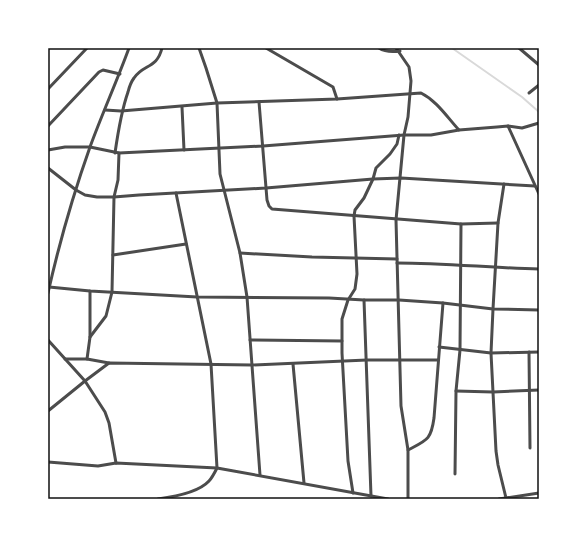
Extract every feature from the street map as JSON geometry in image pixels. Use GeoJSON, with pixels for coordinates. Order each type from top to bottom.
{"type":"FeatureCollection","features":[{"type":"Feature","properties":{"kind":"street"},"geometry":{"type":"LineString","coordinates":[[48,89],[50,85],[87,48]]}},
{"type":"Feature","properties":{"kind":"street"},"geometry":{"type":"LineString","coordinates":[[48,293],[62,233],[90,147],[129,48]]}},
{"type":"Feature","properties":{"kind":"street"},"geometry":{"type":"LineString","coordinates":[[115,152],[121,111],[134,77],[158,59],[162,48]]}},
{"type":"Feature","properties":{"kind":"street"},"geometry":{"type":"LineString","coordinates":[[199,48],[217,104],[220,174],[240,253],[247,297],[260,475]]}},
{"type":"Feature","properties":{"kind":"street"},"geometry":{"type":"LineString","coordinates":[[266,48],[333,87],[337,99]]}},
{"type":"Feature","properties":{"kind":"street"},"geometry":{"type":"LineString","coordinates":[[379,48],[394,52],[400,51]]}},
{"type":"Feature","properties":{"kind":"street"},"geometry":{"type":"LineString","coordinates":[[396,48],[400,51],[409,67],[411,81],[396,220],[401,361],[401,406],[408,450],[408,499]]}},
{"type":"Feature","properties":{"kind":"street"},"geometry":{"type":"LineString","coordinates":[[519,48],[539,65]]}},
{"type":"Feature","properties":{"kind":"street"},"geometry":{"type":"LineString","coordinates":[[48,126],[99,72],[103,70],[120,74]]}},
{"type":"Feature","properties":{"kind":"street"},"geometry":{"type":"LineString","coordinates":[[529,93],[539,85]]}},
{"type":"Feature","properties":{"kind":"street"},"geometry":{"type":"LineString","coordinates":[[105,110],[121,111],[217,104],[337,99],[420,93],[429,97],[437,104],[459,130]]}},
{"type":"Feature","properties":{"kind":"street"},"geometry":{"type":"LineString","coordinates":[[259,102],[266,188],[269,206],[272,209],[460,224],[498,223]]}},
{"type":"Feature","properties":{"kind":"street"},"geometry":{"type":"LineString","coordinates":[[182,107],[184,150]]}},
{"type":"Feature","properties":{"kind":"street"},"geometry":{"type":"LineString","coordinates":[[48,150],[65,147],[90,147],[119,153],[263,146],[399,135],[431,135],[459,130],[508,126],[522,128],[539,123]]}},
{"type":"Feature","properties":{"kind":"street"},"geometry":{"type":"LineString","coordinates":[[508,126],[539,194]]}},
{"type":"Feature","properties":{"kind":"street"},"geometry":{"type":"LineString","coordinates":[[353,493],[348,461],[342,362],[342,319],[348,300],[355,289],[357,274],[354,216],[355,210],[364,198],[373,179],[376,168],[390,154],[397,144],[399,135]]}},
{"type":"Feature","properties":{"kind":"street"},"geometry":{"type":"LineString","coordinates":[[90,337],[106,316],[112,292],[114,197],[118,180],[119,153]]}},
{"type":"Feature","properties":{"kind":"street"},"geometry":{"type":"LineString","coordinates":[[48,168],[76,190],[85,195],[114,197],[401,178],[535,186]]}},
{"type":"Feature","properties":{"kind":"street"},"geometry":{"type":"LineString","coordinates":[[504,184],[498,223],[491,352],[496,451],[506,498]]}},
{"type":"Feature","properties":{"kind":"street"},"geometry":{"type":"LineString","coordinates":[[158,499],[176,496],[203,487],[217,468],[211,364],[176,193]]}},
{"type":"Feature","properties":{"kind":"street"},"geometry":{"type":"LineString","coordinates":[[455,474],[456,391],[460,350],[460,224]]}},
{"type":"Feature","properties":{"kind":"street"},"geometry":{"type":"LineString","coordinates":[[113,255],[186,244]]}},
{"type":"Feature","properties":{"kind":"street"},"geometry":{"type":"LineString","coordinates":[[240,253],[312,257],[397,259]]}},
{"type":"Feature","properties":{"kind":"street"},"geometry":{"type":"LineString","coordinates":[[397,263],[539,269]]}},
{"type":"Feature","properties":{"kind":"street"},"geometry":{"type":"LineString","coordinates":[[49,287],[90,291],[197,297],[399,300],[493,309],[539,310]]}},
{"type":"Feature","properties":{"kind":"street"},"geometry":{"type":"LineString","coordinates":[[87,359],[90,337],[90,291]]}},
{"type":"Feature","properties":{"kind":"street"},"geometry":{"type":"LineString","coordinates":[[364,300],[371,496]]}},
{"type":"Feature","properties":{"kind":"street"},"geometry":{"type":"LineString","coordinates":[[408,450],[426,440],[432,433],[442,303]]}},
{"type":"Feature","properties":{"kind":"street"},"geometry":{"type":"LineString","coordinates":[[48,340],[85,381],[105,412],[109,423],[116,463]]}},
{"type":"Feature","properties":{"kind":"street"},"geometry":{"type":"LineString","coordinates":[[250,340],[342,341]]}},
{"type":"Feature","properties":{"kind":"street"},"geometry":{"type":"LineString","coordinates":[[439,347],[491,352],[539,352]]}},
{"type":"Feature","properties":{"kind":"street"},"geometry":{"type":"LineString","coordinates":[[529,352],[530,448]]}},
{"type":"Feature","properties":{"kind":"street"},"geometry":{"type":"LineString","coordinates":[[65,359],[87,359],[109,363],[252,365],[367,360],[438,360]]}},
{"type":"Feature","properties":{"kind":"street"},"geometry":{"type":"LineString","coordinates":[[48,411],[109,363]]}},
{"type":"Feature","properties":{"kind":"street"},"geometry":{"type":"LineString","coordinates":[[293,364],[304,484]]}},
{"type":"Feature","properties":{"kind":"street"},"geometry":{"type":"LineString","coordinates":[[456,391],[493,392],[539,390]]}},
{"type":"Feature","properties":{"kind":"street"},"geometry":{"type":"LineString","coordinates":[[48,462],[98,466],[116,463],[217,468],[388,499]]}},
{"type":"Feature","properties":{"kind":"street"},"geometry":{"type":"LineString","coordinates":[[499,499],[539,493]]}},
{"type":"Feature","properties":{"kind":"waterway"},"geometry":{"type":"LineString","coordinates":[[452,48],[522,97],[539,112]]}}]}
